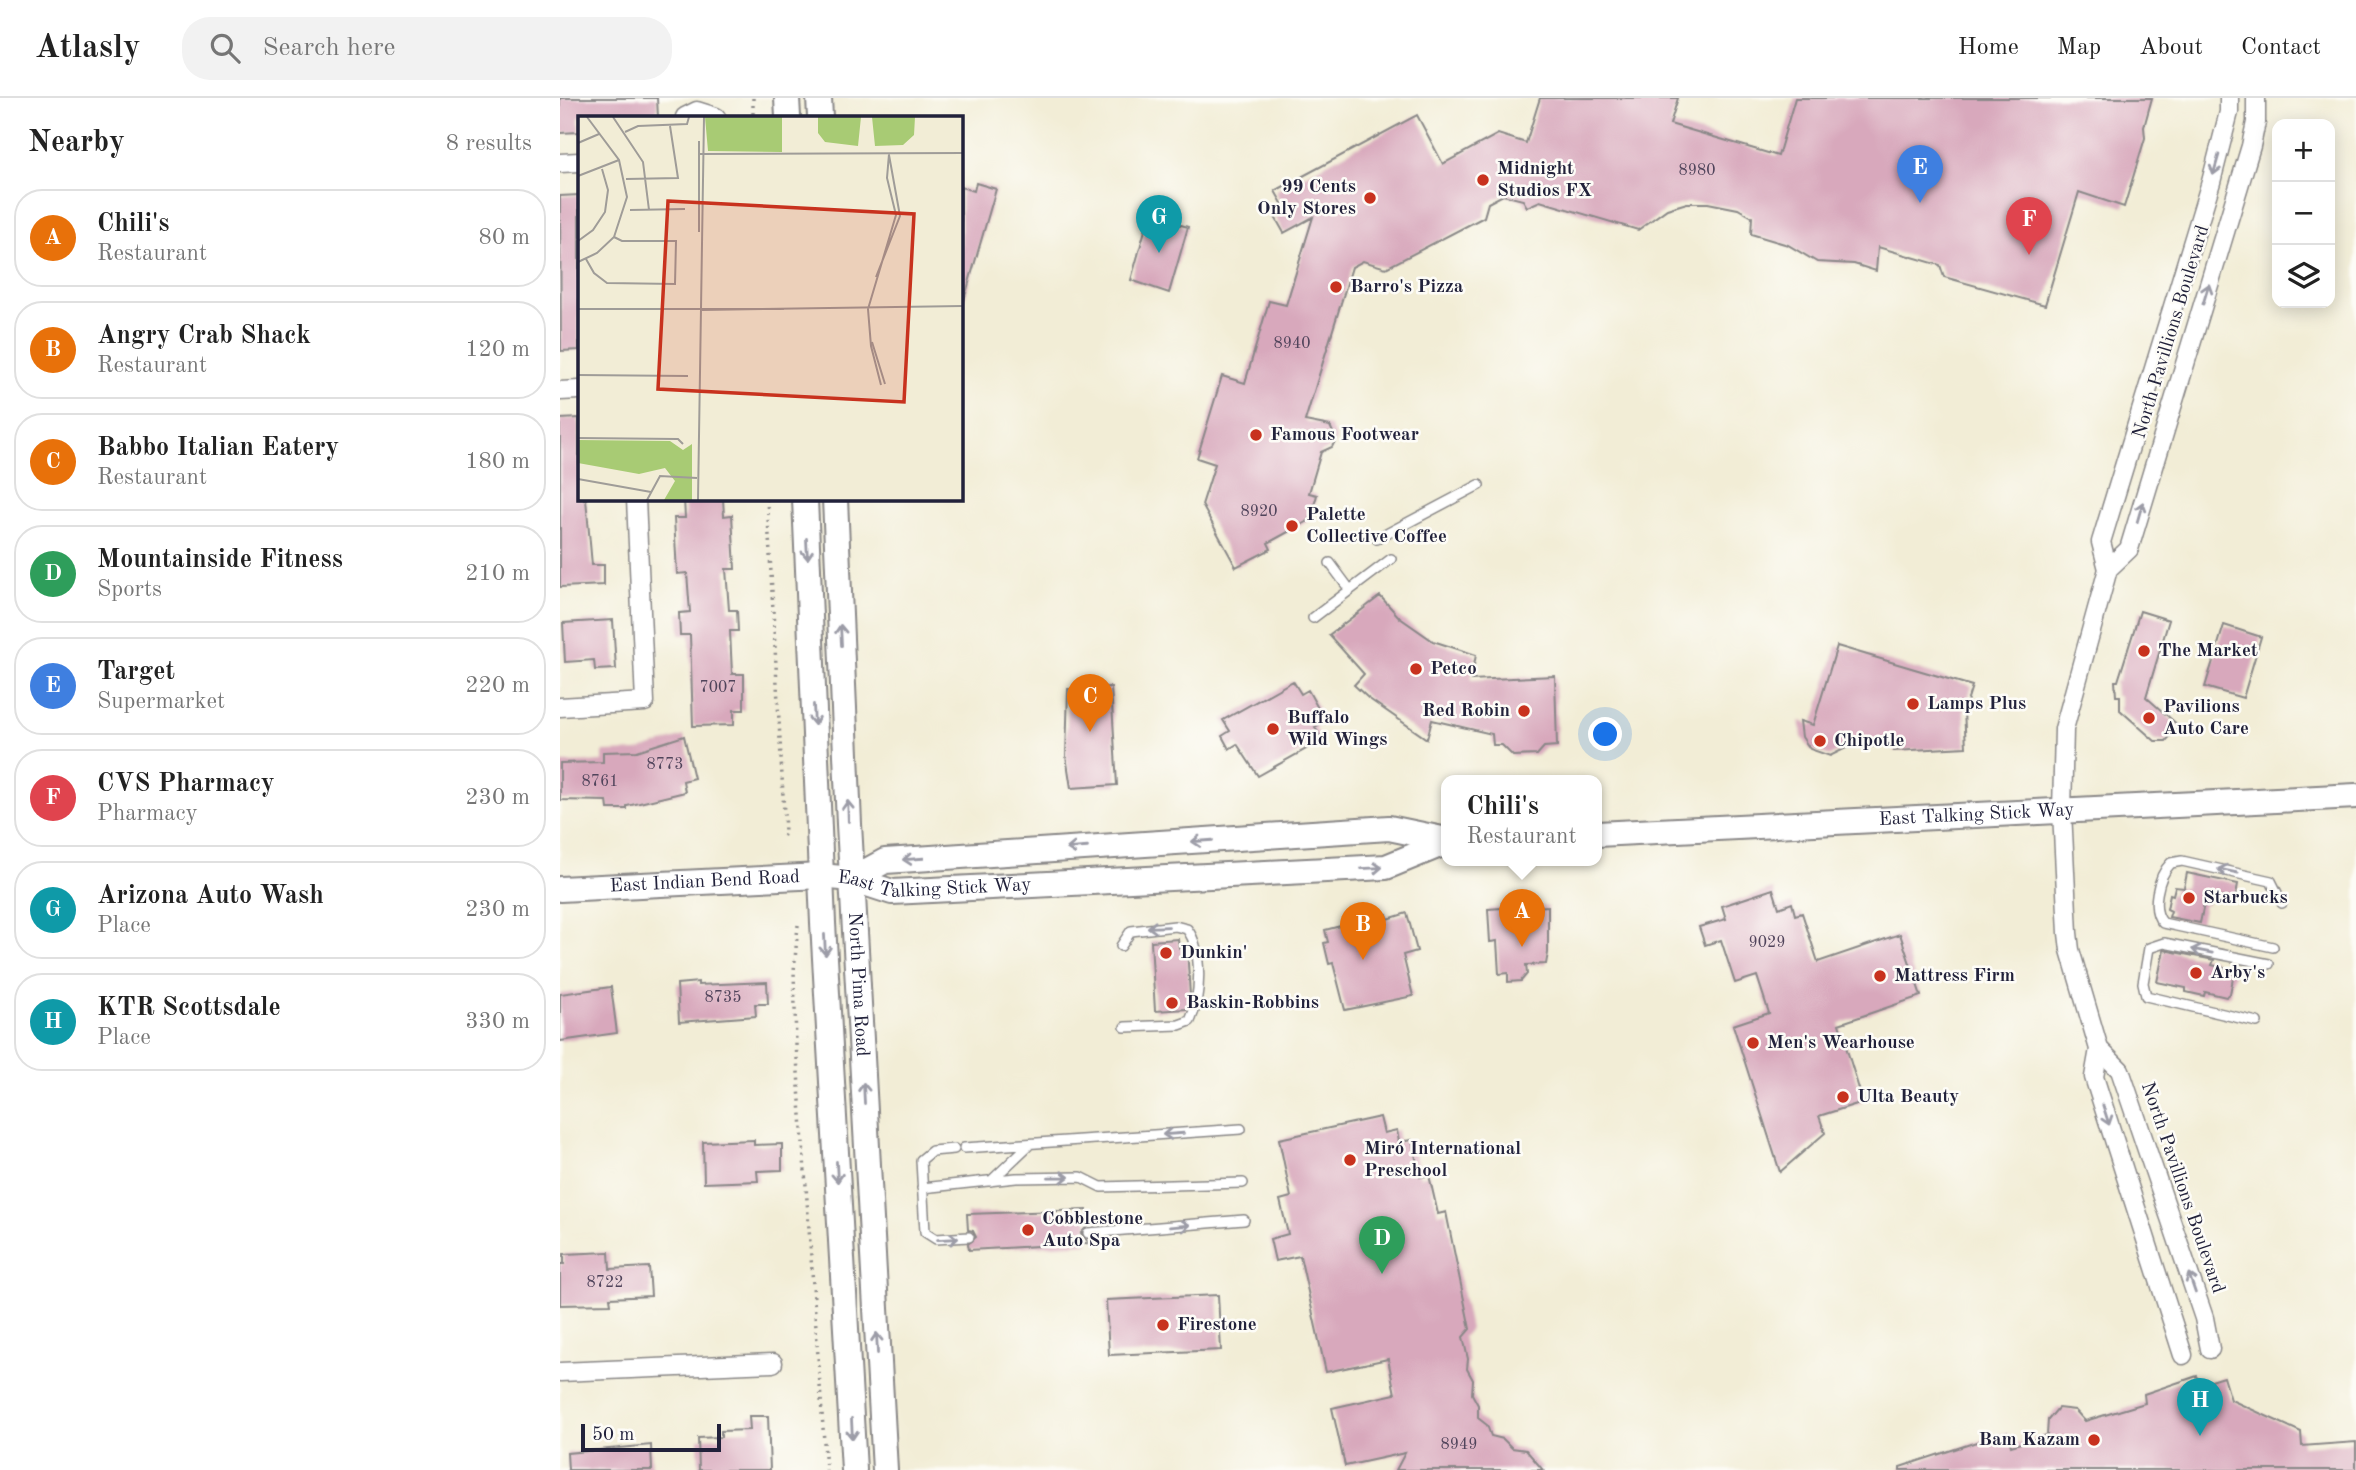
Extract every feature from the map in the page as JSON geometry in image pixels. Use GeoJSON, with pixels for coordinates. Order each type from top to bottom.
{"type":"FeatureCollection","features":[{"type":"Feature","properties":{"kind":"main road"},"geometry":{"type":"LineString","coordinates":[[787,98],[788,116]]}},
{"type":"Feature","properties":{"kind":"main road"},"geometry":{"type":"LineString","coordinates":[[819,98],[820,116]]}},
{"type":"Feature","properties":{"kind":"main road","name":"North Pima Road"},"geometry":{"type":"LineString","coordinates":[[805,500],[821,876],[854,1470]]}},
{"type":"Feature","properties":{"kind":"main road","name":"North Pima Road"},"geometry":{"type":"LineString","coordinates":[[833,500],[885,1470]]}},
{"type":"Feature","properties":{"kind":"main road","name":"East Talking Stick Way"},"geometry":{"type":"LineString","coordinates":[[1602,834],[2356,796]]}},
{"type":"Feature","properties":{"kind":"main road","name":"East Talking Stick Way"},"geometry":{"type":"LineString","coordinates":[[852,879],[885,861],[1389,828],[1441,840]]}},
{"type":"Feature","properties":{"kind":"main road"},"geometry":{"type":"LineString","coordinates":[[1220,876],[1235,855],[1309,849],[1360,830]]}},
{"type":"Feature","properties":{"kind":"main road","name":"East Talking Stick Way"},"geometry":{"type":"LineString","coordinates":[[852,879],[892,892],[1386,867],[1441,844]]}},
{"type":"Feature","properties":{"kind":"main road","name":"East Indian Bend Road"},"geometry":{"type":"LineString","coordinates":[[560,889],[821,876],[852,879]]}},
{"type":"Feature","properties":{"kind":"street","name":"North Pavillions Boulevard"},"geometry":{"type":"LineString","coordinates":[[2183,1355],[2094,1077],[2099,1049],[2070,950],[2062,811],[2066,717],[2108,569],[2101,542],[2211,182],[2229,112],[2229,98]]}},
{"type":"Feature","properties":{"kind":"street","name":"North Pavillions Boulevard"},"geometry":{"type":"LineString","coordinates":[[2108,569],[2129,549],[2251,146],[2256,122],[2256,98]]}},
{"type":"Feature","properties":{"kind":"street"},"geometry":{"type":"LineString","coordinates":[[687,116],[697,111],[713,116]]}},
{"type":"Feature","properties":{"kind":"street"},"geometry":{"type":"LineString","coordinates":[[560,163],[578,162]]}},
{"type":"Feature","properties":{"kind":"street"},"geometry":{"type":"LineString","coordinates":[[560,391],[578,390]]}},
{"type":"Feature","properties":{"kind":"street"},"geometry":{"type":"LineString","coordinates":[[560,706],[645,702],[636,500]]}},
{"type":"Feature","properties":{"kind":"street","name":"North Pavillions Boulevard"},"geometry":{"type":"LineString","coordinates":[[2099,1049],[2120,1070],[2204,1318],[2210,1349]]}},
{"type":"Feature","properties":{"kind":"street"},"geometry":{"type":"LineString","coordinates":[[560,1372],[774,1363]]}},
{"type":"Feature","properties":{"kind":"lane"},"geometry":{"type":"LineString","coordinates":[[1377,539],[1479,485]]}},
{"type":"Feature","properties":{"kind":"lane"},"geometry":{"type":"LineString","coordinates":[[1313,618],[1391,559]]}},
{"type":"Feature","properties":{"kind":"lane"},"geometry":{"type":"LineString","coordinates":[[1330,563],[1350,590]]}},
{"type":"Feature","properties":{"kind":"lane"},"geometry":{"type":"LineString","coordinates":[[2273,947],[2163,923],[2156,909],[2162,877],[2171,863],[2195,864],[2271,881],[2282,902]]}},
{"type":"Feature","properties":{"kind":"lane"},"geometry":{"type":"LineString","coordinates":[[1121,946],[1131,931],[1175,926],[1186,929],[1195,948],[1196,1008],[1190,1021],[1179,1025],[1125,1027]]}},
{"type":"Feature","properties":{"kind":"lane"},"geometry":{"type":"LineString","coordinates":[[2257,1022],[2146,996],[2143,983],[2149,948],[2164,943],[2269,964]]}},
{"type":"Feature","properties":{"kind":"lane"},"geometry":{"type":"LineString","coordinates":[[964,1148],[1241,1129]]}},
{"type":"Feature","properties":{"kind":"lane"},"geometry":{"type":"LineString","coordinates":[[991,1181],[1030,1144]]}},
{"type":"Feature","properties":{"kind":"lane"},"geometry":{"type":"LineString","coordinates":[[954,1149],[932,1151],[922,1160],[925,1232],[936,1239],[969,1237]]}},
{"type":"Feature","properties":{"kind":"lane"},"geometry":{"type":"LineString","coordinates":[[922,1188],[991,1181],[1081,1177],[1101,1187],[1243,1183]]}},
{"type":"Feature","properties":{"kind":"lane"},"geometry":{"type":"LineString","coordinates":[[1088,1233],[1244,1220]]}},
{"type":"Feature","properties":{"kind":"path"},"geometry":{"type":"LineString","coordinates":[[753,98],[753,116]]}},
{"type":"Feature","properties":{"kind":"path"},"geometry":{"type":"LineString","coordinates":[[767,500],[785,832],[782,840]]}},
{"type":"Feature","properties":{"kind":"path"},"geometry":{"type":"LineString","coordinates":[[798,925],[794,971],[796,1044],[826,1470]]}},
{"type":"Feature","properties":{"kind":"building"},"geometry":{"type":"Polygon","coordinates":[[[560,98],[657,98],[658,116],[578,116],[578,132],[560,133],[560,98]]]}},
{"type":"Feature","properties":{"kind":"building"},"geometry":{"type":"Polygon","coordinates":[[[1540,98],[1678,98],[1670,124],[1778,156],[1795,98],[2152,98],[2144,127],[2145,138],[2124,207],[2079,192],[2045,305],[1944,277],[1940,265],[1878,247],[1876,271],[1854,264],[1817,262],[1788,245],[1751,234],[1752,217],[1738,209],[1708,203],[1687,203],[1667,209],[1638,230],[1540,201],[1527,207],[1523,200],[1503,195],[1488,203],[1484,217],[1386,268],[1363,261],[1352,267],[1305,421],[1330,426],[1336,439],[1332,447],[1321,452],[1309,493],[1317,495],[1310,520],[1268,543],[1271,549],[1236,567],[1202,505],[1215,464],[1197,458],[1222,376],[1245,383],[1269,301],[1286,305],[1313,217],[1284,233],[1271,210],[1283,205],[1275,191],[1417,115],[1443,164],[1498,134],[1526,143],[1540,98]]]}},
{"type":"Feature","properties":{"kind":"building"},"geometry":{"type":"Polygon","coordinates":[[[976,183],[996,189],[962,300],[962,187],[974,191],[976,183]]]}},
{"type":"Feature","properties":{"kind":"building"},"geometry":{"type":"Polygon","coordinates":[[[578,195],[578,350],[561,351],[560,196],[578,195]]]}},
{"type":"Feature","properties":{"kind":"building"},"geometry":{"type":"Polygon","coordinates":[[[1149,216],[1188,227],[1169,293],[1131,280],[1149,216]]]}},
{"type":"Feature","properties":{"kind":"building"},"geometry":{"type":"Polygon","coordinates":[[[578,418],[578,500],[586,500],[592,565],[604,565],[604,585],[560,587],[560,419],[578,418]]]}},
{"type":"Feature","properties":{"kind":"building"},"geometry":{"type":"Polygon","coordinates":[[[684,500],[723,500],[724,516],[732,515],[735,569],[726,569],[729,610],[737,610],[738,631],[730,631],[732,674],[744,674],[744,710],[734,710],[734,725],[693,726],[690,635],[680,635],[679,613],[690,612],[687,573],[677,574],[674,518],[685,518],[684,500]]]}},
{"type":"Feature","properties":{"kind":"building","name":"Petco"},"geometry":{"type":"Polygon","coordinates":[[[1380,596],[1400,618],[1433,641],[1476,655],[1471,680],[1555,676],[1557,746],[1544,747],[1537,755],[1513,756],[1502,745],[1493,745],[1492,734],[1432,720],[1427,739],[1368,698],[1354,685],[1364,674],[1329,635],[1380,596]]]}},
{"type":"Feature","properties":{"kind":"building","name":"The Market"},"geometry":{"type":"Polygon","coordinates":[[[2140,611],[2169,620],[2146,697],[2179,726],[2166,741],[2155,741],[2120,710],[2120,696],[2116,696],[2115,681],[2118,681],[2140,611]]]}},
{"type":"Feature","properties":{"kind":"building"},"geometry":{"type":"Polygon","coordinates":[[[613,620],[616,669],[595,670],[594,660],[565,662],[563,623],[613,620]]]}},
{"type":"Feature","properties":{"kind":"building"},"geometry":{"type":"Polygon","coordinates":[[[2224,625],[2261,637],[2243,698],[2205,687],[2224,625]]]}},
{"type":"Feature","properties":{"kind":"building","name":"Lamps Plus"},"geometry":{"type":"Polygon","coordinates":[[[1837,646],[1972,686],[1964,711],[1966,747],[1894,751],[1896,745],[1846,748],[1830,756],[1810,749],[1802,737],[1800,721],[1813,725],[1837,646]]]}},
{"type":"Feature","properties":{"kind":"building","name":"Buffalo Wild Wings"},"geometry":{"type":"Polygon","coordinates":[[[1293,681],[1301,694],[1308,690],[1325,721],[1315,727],[1322,740],[1258,776],[1237,744],[1229,749],[1222,736],[1230,731],[1223,720],[1293,681]]]}},
{"type":"Feature","properties":{"kind":"building"},"geometry":{"type":"Polygon","coordinates":[[[1111,687],[1117,785],[1071,788],[1066,756],[1068,689],[1111,687]]]}},
{"type":"Feature","properties":{"kind":"building"},"geometry":{"type":"Polygon","coordinates":[[[684,736],[694,778],[683,781],[685,792],[627,806],[627,809],[608,809],[607,801],[560,800],[560,763],[603,762],[603,752],[637,751],[684,736]]]}},
{"type":"Feature","properties":{"kind":"building","name":"Starbucks"},"geometry":{"type":"Polygon","coordinates":[[[2187,873],[2238,884],[2235,900],[2210,895],[2207,905],[2204,904],[2200,923],[2169,917],[2171,911],[2167,909],[2170,894],[2173,895],[2175,887],[2184,888],[2187,873]]]}},
{"type":"Feature","properties":{"kind":"building"},"geometry":{"type":"Polygon","coordinates":[[[1773,889],[1779,908],[1792,903],[1795,915],[1802,913],[1818,962],[1900,934],[1921,996],[1839,1024],[1863,1102],[1819,1116],[1825,1133],[1780,1172],[1733,1025],[1769,1013],[1757,976],[1735,983],[1721,940],[1705,945],[1699,927],[1726,919],[1722,906],[1773,889]]]}},
{"type":"Feature","properties":{"kind":"building"},"geometry":{"type":"Polygon","coordinates":[[[1517,902],[1517,908],[1548,906],[1548,953],[1546,964],[1526,965],[1527,974],[1521,981],[1508,982],[1508,973],[1499,974],[1497,941],[1490,942],[1488,909],[1502,908],[1502,903],[1517,902]]]}},
{"type":"Feature","properties":{"kind":"building"},"geometry":{"type":"Polygon","coordinates":[[[1407,913],[1417,951],[1403,955],[1413,996],[1345,1010],[1333,963],[1329,964],[1324,943],[1328,942],[1325,930],[1387,914],[1388,919],[1407,913]]]}},
{"type":"Feature","properties":{"kind":"building"},"geometry":{"type":"Polygon","coordinates":[[[1178,939],[1179,948],[1187,947],[1190,996],[1187,1009],[1155,1011],[1151,941],[1178,939]]]}},
{"type":"Feature","properties":{"kind":"building","name":"Arby's"},"geometry":{"type":"Polygon","coordinates":[[[2164,950],[2214,960],[2212,965],[2232,970],[2234,973],[2230,994],[2226,997],[2205,992],[2204,996],[2186,992],[2186,988],[2157,982],[2164,950]]]}},
{"type":"Feature","properties":{"kind":"building"},"geometry":{"type":"Polygon","coordinates":[[[698,982],[698,985],[767,982],[768,1004],[755,1004],[756,1016],[679,1022],[677,984],[698,982]]]}},
{"type":"Feature","properties":{"kind":"building"},"geometry":{"type":"Polygon","coordinates":[[[611,987],[617,1033],[560,1041],[560,994],[611,987]]]}},
{"type":"Feature","properties":{"kind":"building"},"geometry":{"type":"Polygon","coordinates":[[[1380,1117],[1384,1133],[1397,1130],[1399,1142],[1412,1140],[1420,1177],[1429,1175],[1438,1214],[1446,1212],[1470,1329],[1463,1337],[1468,1359],[1467,1369],[1473,1380],[1472,1394],[1478,1405],[1478,1418],[1487,1425],[1491,1436],[1503,1439],[1512,1448],[1526,1450],[1543,1470],[1396,1470],[1405,1453],[1345,1466],[1332,1408],[1395,1394],[1388,1359],[1326,1372],[1300,1256],[1275,1261],[1270,1239],[1288,1234],[1280,1200],[1291,1197],[1279,1139],[1380,1117]]]}},
{"type":"Feature","properties":{"kind":"building"},"geometry":{"type":"Polygon","coordinates":[[[754,1140],[754,1145],[782,1144],[782,1170],[757,1171],[758,1181],[704,1183],[703,1142],[754,1140]]]}},
{"type":"Feature","properties":{"kind":"building","name":"Cobblestone Auto Spa"},"geometry":{"type":"Polygon","coordinates":[[[1087,1210],[1088,1226],[1081,1233],[1089,1243],[969,1250],[968,1244],[976,1237],[973,1231],[968,1230],[967,1214],[1087,1210]]]}},
{"type":"Feature","properties":{"kind":"building"},"geometry":{"type":"Polygon","coordinates":[[[609,1252],[610,1269],[649,1267],[651,1296],[610,1298],[611,1304],[560,1305],[560,1264],[564,1264],[564,1254],[609,1252]]]}},
{"type":"Feature","properties":{"kind":"building","name":"Firestone"},"geometry":{"type":"Polygon","coordinates":[[[1218,1295],[1221,1350],[1109,1355],[1106,1300],[1218,1295]]]}},
{"type":"Feature","properties":{"kind":"building"},"geometry":{"type":"Polygon","coordinates":[[[2197,1376],[2202,1384],[2224,1377],[2231,1400],[2301,1432],[2302,1446],[2356,1442],[2356,1470],[1900,1470],[1900,1467],[2007,1432],[2011,1446],[2047,1435],[2048,1420],[2058,1408],[2075,1410],[2085,1421],[2145,1403],[2144,1394],[2197,1376]]]}},
{"type":"Feature","properties":{"kind":"building"},"geometry":{"type":"Polygon","coordinates":[[[749,1416],[768,1416],[770,1470],[699,1470],[698,1438],[721,1437],[721,1431],[750,1430],[749,1416]]]}},
{"type":"Feature","properties":{"kind":"building"},"geometry":{"type":"Polygon","coordinates":[[[651,1445],[652,1470],[568,1470],[567,1453],[651,1445]]]}},
{"type":"Feature","properties":{"kind":"place","name":"Midnight Studios FX"},"geometry":{"type":"Point","coordinates":[1483,180]}},
{"type":"Feature","properties":{"kind":"place","name":"99 Cents Only Stores"},"geometry":{"type":"Point","coordinates":[1370,198]}},
{"type":"Feature","properties":{"kind":"place","name":"Target"},"geometry":{"type":"Point","coordinates":[1920,203]}},
{"type":"Feature","properties":{"kind":"place","name":"Arizona Auto Wash"},"geometry":{"type":"Point","coordinates":[1159,253]}},
{"type":"Feature","properties":{"kind":"place","name":"CVS Pharmacy"},"geometry":{"type":"Point","coordinates":[2029,255]}},
{"type":"Feature","properties":{"kind":"place","name":"Barro's Pizza"},"geometry":{"type":"Point","coordinates":[1336,287]}},
{"type":"Feature","properties":{"kind":"place","name":"Famous Footwear"},"geometry":{"type":"Point","coordinates":[1256,435]}},
{"type":"Feature","properties":{"kind":"place","name":"Palette Collective Coffee"},"geometry":{"type":"Point","coordinates":[1292,526]}},
{"type":"Feature","properties":{"kind":"place","name":"The Market"},"geometry":{"type":"Point","coordinates":[2144,651]}},
{"type":"Feature","properties":{"kind":"place","name":"Petco"},"geometry":{"type":"Point","coordinates":[1416,669]}},
{"type":"Feature","properties":{"kind":"place","name":"Lamps Plus"},"geometry":{"type":"Point","coordinates":[1913,704]}},
{"type":"Feature","properties":{"kind":"place","name":"Red Robin"},"geometry":{"type":"Point","coordinates":[1524,711]}},
{"type":"Feature","properties":{"kind":"place","name":"Pavilions Auto Care"},"geometry":{"type":"Point","coordinates":[2149,718]}},
{"type":"Feature","properties":{"kind":"place","name":"Buffalo Wild Wings"},"geometry":{"type":"Point","coordinates":[1273,729]}},
{"type":"Feature","properties":{"kind":"place","name":"Babbo Italian Eatery"},"geometry":{"type":"Point","coordinates":[1090,732]}},
{"type":"Feature","properties":{"kind":"place","name":"Chipotle"},"geometry":{"type":"Point","coordinates":[1820,741]}},
{"type":"Feature","properties":{"kind":"place","name":"Starbucks"},"geometry":{"type":"Point","coordinates":[2189,898]}},
{"type":"Feature","properties":{"kind":"place","name":"Chili's"},"geometry":{"type":"Point","coordinates":[1522,947]}},
{"type":"Feature","properties":{"kind":"place","name":"Dunkin'"},"geometry":{"type":"Point","coordinates":[1166,953]}},
{"type":"Feature","properties":{"kind":"place","name":"Angry Crab Shack"},"geometry":{"type":"Point","coordinates":[1363,960]}},
{"type":"Feature","properties":{"kind":"place","name":"Arby's"},"geometry":{"type":"Point","coordinates":[2196,973]}},
{"type":"Feature","properties":{"kind":"place","name":"Mattress Firm"},"geometry":{"type":"Point","coordinates":[1880,976]}},
{"type":"Feature","properties":{"kind":"place","name":"Baskin-Robbins"},"geometry":{"type":"Point","coordinates":[1172,1003]}},
{"type":"Feature","properties":{"kind":"place","name":"Men's Wearhouse"},"geometry":{"type":"Point","coordinates":[1753,1043]}},
{"type":"Feature","properties":{"kind":"place","name":"Ulta Beauty"},"geometry":{"type":"Point","coordinates":[1843,1097]}},
{"type":"Feature","properties":{"kind":"place","name":"Miró International Preschool"},"geometry":{"type":"Point","coordinates":[1350,1160]}},
{"type":"Feature","properties":{"kind":"place","name":"Cobblestone Auto Spa"},"geometry":{"type":"Point","coordinates":[1028,1230]}},
{"type":"Feature","properties":{"kind":"place","name":"Mountainside Fitness"},"geometry":{"type":"Point","coordinates":[1382,1274]}},
{"type":"Feature","properties":{"kind":"place","name":"Firestone"},"geometry":{"type":"Point","coordinates":[1163,1325]}},
{"type":"Feature","properties":{"kind":"place","name":"KTR Scottsdale"},"geometry":{"type":"Point","coordinates":[2200,1436]}},
{"type":"Feature","properties":{"kind":"place","name":"Bam Kazam"},"geometry":{"type":"Point","coordinates":[2094,1440]}}]}
